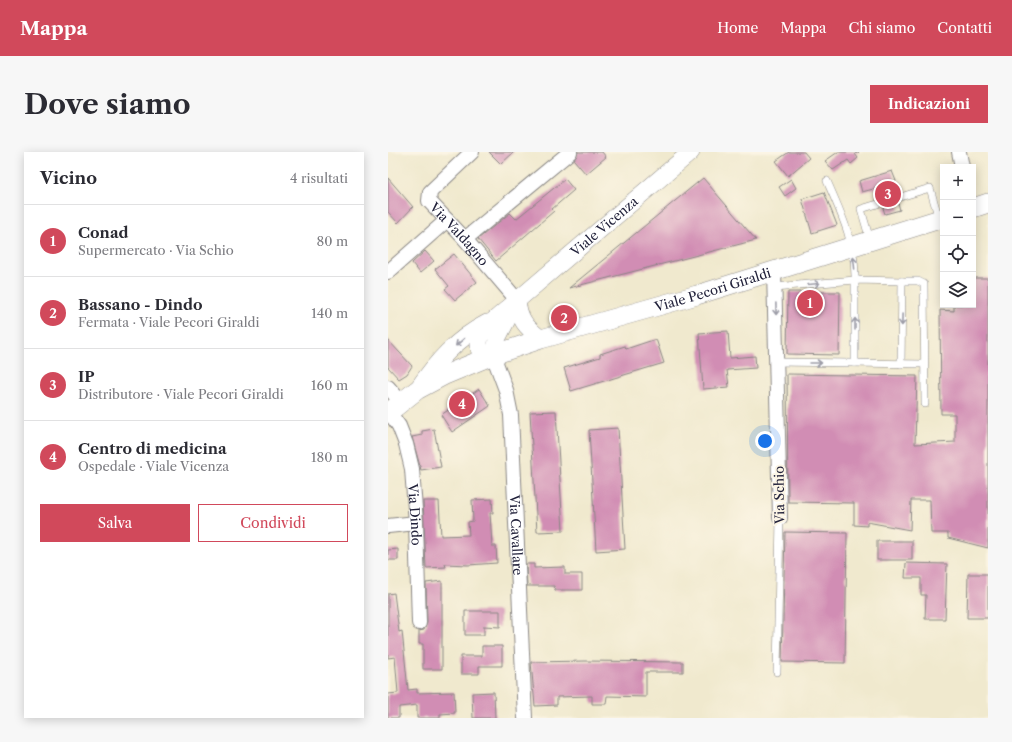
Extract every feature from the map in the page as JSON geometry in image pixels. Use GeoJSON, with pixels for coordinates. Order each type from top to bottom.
{"type":"FeatureCollection","features":[{"type":"Feature","properties":{"kind":"main road","name":"Viale Pecori Giraldi"},"geometry":{"type":"LineString","coordinates":[[487,357],[541,339],[698,295],[775,279],[852,246],[940,219]]}},
{"type":"Feature","properties":{"kind":"main road"},"geometry":{"type":"LineString","coordinates":[[392,409],[417,390],[445,375],[487,357]]}},
{"type":"Feature","properties":{"kind":"street","name":"Via Valdagno"},"geometry":{"type":"LineString","coordinates":[[472,152],[428,195],[429,201],[466,239],[517,300]]}},
{"type":"Feature","properties":{"kind":"street"},"geometry":{"type":"LineString","coordinates":[[466,239],[570,152]]}},
{"type":"Feature","properties":{"kind":"street","name":"Viale Vicenza"},"geometry":{"type":"LineString","coordinates":[[493,321],[690,152]]}},
{"type":"Feature","properties":{"kind":"street"},"geometry":{"type":"LineString","coordinates":[[959,152],[961,164]]}},
{"type":"Feature","properties":{"kind":"street"},"geometry":{"type":"LineString","coordinates":[[388,272],[447,220]]}},
{"type":"Feature","properties":{"kind":"street","name":"Via Schio"},"geometry":{"type":"LineString","coordinates":[[775,279],[780,518]]}},
{"type":"Feature","properties":{"kind":"street"},"geometry":{"type":"LineString","coordinates":[[517,300],[519,314],[528,328],[541,339]]}},
{"type":"Feature","properties":{"kind":"street"},"geometry":{"type":"LineString","coordinates":[[493,321],[479,337],[478,347],[487,357],[517,300]]}},
{"type":"Feature","properties":{"kind":"street"},"geometry":{"type":"LineString","coordinates":[[417,390],[436,363],[472,331],[493,321]]}},
{"type":"Feature","properties":{"kind":"street","name":"Via Cavallare"},"geometry":{"type":"LineString","coordinates":[[487,357],[506,390],[511,415],[525,718]]}},
{"type":"Feature","properties":{"kind":"street","name":"Via Dindo"},"geometry":{"type":"LineString","coordinates":[[388,387],[392,409],[406,444],[412,469],[416,523],[419,623]]}},
{"type":"Feature","properties":{"kind":"street"},"geometry":{"type":"LineString","coordinates":[[388,526],[416,523]]}},
{"type":"Feature","properties":{"kind":"lane"},"geometry":{"type":"LineString","coordinates":[[827,181],[848,230],[852,246],[855,280],[854,363]]}},
{"type":"Feature","properties":{"kind":"lane"},"geometry":{"type":"LineString","coordinates":[[870,240],[861,209],[930,188],[940,216]]}},
{"type":"Feature","properties":{"kind":"lane"},"geometry":{"type":"LineString","coordinates":[[775,279],[918,281],[924,284],[925,404]]}},
{"type":"Feature","properties":{"kind":"lane"},"geometry":{"type":"LineString","coordinates":[[901,364],[902,281]]}},
{"type":"Feature","properties":{"kind":"lane"},"geometry":{"type":"LineString","coordinates":[[777,362],[924,364]]}},
{"type":"Feature","properties":{"kind":"lane","name":"Via Schio"},"geometry":{"type":"LineString","coordinates":[[777,672],[780,518]]}},
{"type":"Feature","properties":{"kind":"building"},"geometry":{"type":"Polygon","coordinates":[[[489,152],[514,152],[501,164],[489,152]]]}},
{"type":"Feature","properties":{"kind":"building"},"geometry":{"type":"Polygon","coordinates":[[[578,152],[602,152],[606,157],[586,174],[574,160],[578,152]]]}},
{"type":"Feature","properties":{"kind":"building"},"geometry":{"type":"Polygon","coordinates":[[[789,152],[804,152],[809,158],[788,176],[776,161],[789,152]]]}},
{"type":"Feature","properties":{"kind":"building"},"geometry":{"type":"Polygon","coordinates":[[[838,152],[859,152],[855,154],[858,158],[851,164],[848,160],[833,170],[825,161],[838,152]]]}},
{"type":"Feature","properties":{"kind":"building"},"geometry":{"type":"Polygon","coordinates":[[[892,171],[896,181],[891,183],[895,194],[880,198],[877,188],[862,192],[859,181],[892,171]]]}},
{"type":"Feature","properties":{"kind":"building"},"geometry":{"type":"Polygon","coordinates":[[[388,178],[413,207],[398,223],[388,212],[388,178]]]}},
{"type":"Feature","properties":{"kind":"building"},"geometry":{"type":"Polygon","coordinates":[[[703,178],[756,240],[569,288],[703,178]]]}},
{"type":"Feature","properties":{"kind":"building"},"geometry":{"type":"Polygon","coordinates":[[[565,179],[574,190],[552,209],[554,211],[496,261],[478,239],[510,213],[516,219],[565,179]]]}},
{"type":"Feature","properties":{"kind":"building"},"geometry":{"type":"Polygon","coordinates":[[[791,179],[796,188],[785,196],[779,187],[791,179]]]}},
{"type":"Feature","properties":{"kind":"building"},"geometry":{"type":"Polygon","coordinates":[[[824,192],[837,225],[812,233],[802,199],[824,192]]]}},
{"type":"Feature","properties":{"kind":"building"},"geometry":{"type":"Polygon","coordinates":[[[898,203],[900,210],[885,214],[883,208],[898,203]]]}},
{"type":"Feature","properties":{"kind":"building"},"geometry":{"type":"Polygon","coordinates":[[[425,251],[434,261],[420,273],[412,263],[425,251]]]}},
{"type":"Feature","properties":{"kind":"building"},"geometry":{"type":"Polygon","coordinates":[[[454,254],[477,282],[455,300],[445,289],[449,286],[435,269],[454,254]]]}},
{"type":"Feature","properties":{"kind":"building"},"geometry":{"type":"Polygon","coordinates":[[[976,278],[988,278],[988,548],[948,538],[948,533],[931,533],[930,500],[911,500],[910,530],[867,522],[867,526],[854,525],[854,503],[788,502],[787,374],[917,376],[915,444],[955,442],[955,414],[941,414],[940,310],[954,311],[954,308],[976,308],[976,278]]]}},
{"type":"Feature","properties":{"kind":"building"},"geometry":{"type":"Polygon","coordinates":[[[788,292],[840,292],[839,355],[787,354],[788,292]]]}},
{"type":"Feature","properties":{"kind":"building"},"geometry":{"type":"Polygon","coordinates":[[[728,331],[730,358],[755,356],[756,368],[727,370],[729,387],[703,389],[699,333],[728,331]]]}},
{"type":"Feature","properties":{"kind":"building"},"geometry":{"type":"Polygon","coordinates":[[[656,339],[664,363],[571,391],[564,368],[600,357],[600,354],[625,346],[626,349],[656,339]]]}},
{"type":"Feature","properties":{"kind":"building"},"geometry":{"type":"Polygon","coordinates":[[[388,340],[412,366],[407,374],[399,379],[388,367],[388,340]]]}},
{"type":"Feature","properties":{"kind":"building"},"geometry":{"type":"Polygon","coordinates":[[[479,389],[490,406],[452,432],[441,415],[479,389]]]}},
{"type":"Feature","properties":{"kind":"building"},"geometry":{"type":"Polygon","coordinates":[[[556,411],[563,531],[537,532],[530,412],[556,411]]]}},
{"type":"Feature","properties":{"kind":"building"},"geometry":{"type":"Polygon","coordinates":[[[618,428],[625,549],[596,551],[589,430],[618,428]]]}},
{"type":"Feature","properties":{"kind":"building"},"geometry":{"type":"Polygon","coordinates":[[[434,429],[441,467],[421,470],[412,437],[422,435],[422,431],[434,429]]]}},
{"type":"Feature","properties":{"kind":"building"},"geometry":{"type":"Polygon","coordinates":[[[492,499],[493,513],[490,513],[492,546],[496,546],[497,563],[468,565],[445,564],[446,567],[426,568],[423,501],[439,501],[441,536],[469,535],[468,522],[473,521],[472,500],[492,499]]]}},
{"type":"Feature","properties":{"kind":"building"},"geometry":{"type":"Polygon","coordinates":[[[785,532],[847,533],[845,663],[782,662],[785,532]]]}},
{"type":"Feature","properties":{"kind":"building"},"geometry":{"type":"Polygon","coordinates":[[[877,541],[912,541],[912,560],[877,560],[877,541]]]}},
{"type":"Feature","properties":{"kind":"building"},"geometry":{"type":"Polygon","coordinates":[[[398,549],[398,560],[388,560],[388,550],[398,549]]]}},
{"type":"Feature","properties":{"kind":"building"},"geometry":{"type":"Polygon","coordinates":[[[906,563],[947,564],[945,619],[925,619],[926,595],[921,595],[921,578],[905,578],[906,563]]]}},
{"type":"Feature","properties":{"kind":"building"},"geometry":{"type":"Polygon","coordinates":[[[526,564],[534,564],[534,568],[565,567],[565,574],[582,574],[582,590],[555,590],[554,586],[527,586],[526,564]]]}},
{"type":"Feature","properties":{"kind":"building"},"geometry":{"type":"Polygon","coordinates":[[[968,574],[988,574],[988,618],[967,618],[968,574]]]}},
{"type":"Feature","properties":{"kind":"building"},"geometry":{"type":"Polygon","coordinates":[[[442,581],[442,669],[423,669],[423,644],[419,644],[419,631],[424,630],[427,623],[426,583],[442,581]]]}},
{"type":"Feature","properties":{"kind":"building"},"geometry":{"type":"Polygon","coordinates":[[[394,593],[399,632],[402,631],[408,690],[417,689],[417,693],[454,692],[455,713],[440,714],[440,718],[417,718],[417,705],[399,707],[399,718],[388,718],[388,694],[398,693],[395,657],[388,658],[388,594],[394,593]]]}},
{"type":"Feature","properties":{"kind":"building"},"geometry":{"type":"Polygon","coordinates":[[[465,611],[500,611],[500,627],[484,626],[484,635],[465,635],[465,611]]]}},
{"type":"Feature","properties":{"kind":"building"},"geometry":{"type":"Polygon","coordinates":[[[482,646],[502,646],[502,666],[479,666],[479,674],[461,674],[461,656],[482,656],[482,646]]]}},
{"type":"Feature","properties":{"kind":"building"},"geometry":{"type":"Polygon","coordinates":[[[531,662],[683,662],[683,672],[646,672],[646,697],[607,696],[606,704],[592,704],[592,696],[557,697],[557,705],[535,706],[531,662]]]}},
{"type":"Feature","properties":{"kind":"building"},"geometry":{"type":"Polygon","coordinates":[[[494,692],[495,718],[473,718],[472,693],[494,692]]]}},
{"type":"Feature","properties":{"kind":"place","name":"IP"},"geometry":{"type":"Point","coordinates":[888,194]}},
{"type":"Feature","properties":{"kind":"place","name":"Conad"},"geometry":{"type":"Point","coordinates":[810,303]}},
{"type":"Feature","properties":{"kind":"place","name":"Bassano - Dindo"},"geometry":{"type":"Point","coordinates":[564,318]}},
{"type":"Feature","properties":{"kind":"place","name":"Centro di medicina"},"geometry":{"type":"Point","coordinates":[462,404]}}]}
